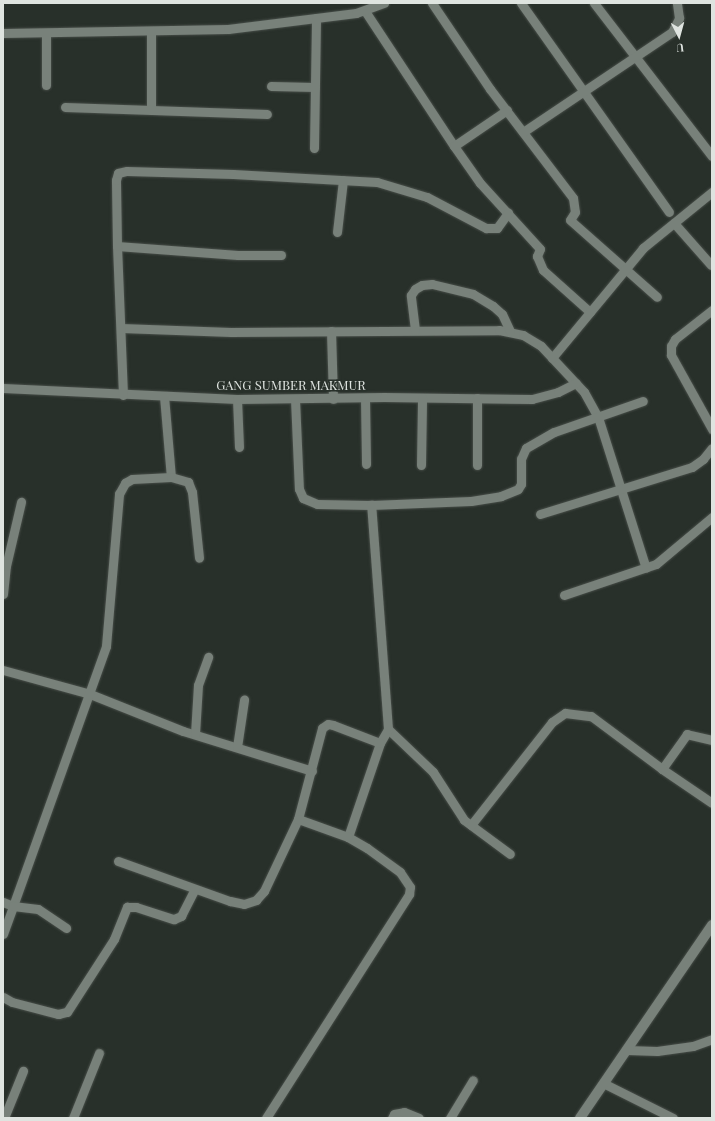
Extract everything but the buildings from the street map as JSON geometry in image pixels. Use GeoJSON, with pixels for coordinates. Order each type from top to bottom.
{"type":"FeatureCollection","features":[{"type":"Feature","properties":{"kind":"street"},"geometry":{"type":"LineString","coordinates":[[3,33],[228,29],[365,11],[384,3]]}},
{"type":"Feature","properties":{"kind":"street"},"geometry":{"type":"LineString","coordinates":[[432,3],[523,132],[574,198],[575,212],[570,220],[657,297]]}},
{"type":"Feature","properties":{"kind":"street"},"geometry":{"type":"LineString","coordinates":[[521,3],[669,212]]}},
{"type":"Feature","properties":{"kind":"street"},"geometry":{"type":"LineString","coordinates":[[594,3],[712,156]]}},
{"type":"Feature","properties":{"kind":"street"},"geometry":{"type":"LineString","coordinates":[[523,132],[672,32],[679,18],[677,3]]}},
{"type":"Feature","properties":{"kind":"street"},"geometry":{"type":"LineString","coordinates":[[365,11],[480,183],[540,248],[537,256],[543,270],[590,312]]}},
{"type":"Feature","properties":{"kind":"street"},"geometry":{"type":"LineString","coordinates":[[314,148],[316,18]]}},
{"type":"Feature","properties":{"kind":"street"},"geometry":{"type":"LineString","coordinates":[[150,31],[151,110]]}},
{"type":"Feature","properties":{"kind":"street"},"geometry":{"type":"LineString","coordinates":[[46,33],[46,85]]}},
{"type":"Feature","properties":{"kind":"street"},"geometry":{"type":"LineString","coordinates":[[271,86],[315,87]]}},
{"type":"Feature","properties":{"kind":"street"},"geometry":{"type":"LineString","coordinates":[[65,107],[267,114]]}},
{"type":"Feature","properties":{"kind":"street"},"geometry":{"type":"LineString","coordinates":[[454,146],[507,110]]}},
{"type":"Feature","properties":{"kind":"street"},"geometry":{"type":"LineString","coordinates":[[123,395],[117,246],[116,180],[118,173],[142,171],[377,182],[427,197],[486,228],[497,228],[508,213]]}},
{"type":"Feature","properties":{"kind":"street"},"geometry":{"type":"LineString","coordinates":[[337,232],[343,180]]}},
{"type":"Feature","properties":{"kind":"street"},"geometry":{"type":"LineString","coordinates":[[552,358],[643,248],[712,192]]}},
{"type":"Feature","properties":{"kind":"street"},"geometry":{"type":"LineString","coordinates":[[674,223],[711,265]]}},
{"type":"Feature","properties":{"kind":"street"},"geometry":{"type":"LineString","coordinates":[[117,246],[281,255]]}},
{"type":"Feature","properties":{"kind":"street"},"geometry":{"type":"LineString","coordinates":[[415,330],[411,295],[415,289],[422,285],[432,284],[449,287],[480,298],[502,314],[510,331]]}},
{"type":"Feature","properties":{"kind":"street"},"geometry":{"type":"LineString","coordinates":[[712,310],[675,339],[671,346],[671,355],[712,429]]}},
{"type":"Feature","properties":{"kind":"street"},"geometry":{"type":"LineString","coordinates":[[121,328],[231,332],[415,330],[510,331],[523,335],[535,342],[576,383],[584,392],[598,417],[619,488],[646,568]]}},
{"type":"Feature","properties":{"kind":"street"},"geometry":{"type":"LineString","coordinates":[[331,331],[333,399]]}},
{"type":"Feature","properties":{"kind":"street","name":"GANG SUMBER MAKMUR"},"geometry":{"type":"LineString","coordinates":[[3,388],[123,395],[237,399],[532,399],[558,392],[576,383]]}},
{"type":"Feature","properties":{"kind":"street"},"geometry":{"type":"LineString","coordinates":[[164,396],[171,477]]}},
{"type":"Feature","properties":{"kind":"street"},"geometry":{"type":"LineString","coordinates":[[365,398],[366,464]]}},
{"type":"Feature","properties":{"kind":"street"},"geometry":{"type":"LineString","coordinates":[[421,465],[422,398]]}},
{"type":"Feature","properties":{"kind":"street"},"geometry":{"type":"LineString","coordinates":[[477,398],[477,465]]}},
{"type":"Feature","properties":{"kind":"street"},"geometry":{"type":"LineString","coordinates":[[237,399],[239,447]]}},
{"type":"Feature","properties":{"kind":"street"},"geometry":{"type":"LineString","coordinates":[[294,399],[300,489],[303,498],[317,504],[371,505],[471,500],[501,496],[518,489],[521,484],[521,460],[526,448],[554,432],[643,401]]}},
{"type":"Feature","properties":{"kind":"street"},"geometry":{"type":"LineString","coordinates":[[540,514],[619,488],[692,467],[704,459],[712,448]]}},
{"type":"Feature","properties":{"kind":"street"},"geometry":{"type":"LineString","coordinates":[[3,934],[90,694],[108,634],[119,494],[125,484],[132,479],[171,477],[188,482],[192,492],[198,558]]}},
{"type":"Feature","properties":{"kind":"street"},"geometry":{"type":"LineString","coordinates":[[3,594],[5,566],[21,502]]}},
{"type":"Feature","properties":{"kind":"street"},"geometry":{"type":"LineString","coordinates":[[348,837],[380,742],[388,729],[371,505]]}},
{"type":"Feature","properties":{"kind":"street"},"geometry":{"type":"LineString","coordinates":[[564,595],[646,568],[671,553],[712,517]]}},
{"type":"Feature","properties":{"kind":"street"},"geometry":{"type":"LineString","coordinates":[[195,734],[198,685],[208,657]]}},
{"type":"Feature","properties":{"kind":"street"},"geometry":{"type":"LineString","coordinates":[[3,670],[90,694],[195,734],[312,771]]}},
{"type":"Feature","properties":{"kind":"street"},"geometry":{"type":"LineString","coordinates":[[237,747],[244,700]]}},
{"type":"Feature","properties":{"kind":"street"},"geometry":{"type":"LineString","coordinates":[[471,825],[552,722],[565,713],[591,716],[662,769],[712,803]]}},
{"type":"Feature","properties":{"kind":"street"},"geometry":{"type":"LineString","coordinates":[[118,861],[196,889],[244,904],[256,900],[264,891],[298,819],[325,725],[332,725],[380,742]]}},
{"type":"Feature","properties":{"kind":"street"},"geometry":{"type":"LineString","coordinates":[[388,729],[433,772],[448,798],[471,825],[510,854]]}},
{"type":"Feature","properties":{"kind":"street"},"geometry":{"type":"LineString","coordinates":[[662,769],[687,734],[712,740]]}},
{"type":"Feature","properties":{"kind":"street"},"geometry":{"type":"LineString","coordinates":[[266,1118],[409,894],[410,887],[407,879],[400,872],[348,837],[298,819]]}},
{"type":"Feature","properties":{"kind":"street"},"geometry":{"type":"LineString","coordinates":[[3,997],[58,1014],[67,1012],[114,939],[127,907],[136,907],[174,920],[181,916],[196,889]]}},
{"type":"Feature","properties":{"kind":"street"},"geometry":{"type":"LineString","coordinates":[[3,902],[13,906],[38,908],[66,928]]}},
{"type":"Feature","properties":{"kind":"street"},"geometry":{"type":"LineString","coordinates":[[580,1118],[605,1084],[712,925]]}},
{"type":"Feature","properties":{"kind":"street"},"geometry":{"type":"LineString","coordinates":[[627,1050],[657,1051],[693,1046],[712,1039]]}},
{"type":"Feature","properties":{"kind":"street"},"geometry":{"type":"LineString","coordinates":[[73,1118],[99,1052]]}},
{"type":"Feature","properties":{"kind":"street"},"geometry":{"type":"LineString","coordinates":[[4,1118],[23,1070]]}},
{"type":"Feature","properties":{"kind":"street"},"geometry":{"type":"LineString","coordinates":[[450,1118],[473,1080]]}},
{"type":"Feature","properties":{"kind":"street"},"geometry":{"type":"LineString","coordinates":[[605,1084],[673,1118]]}},
{"type":"Feature","properties":{"kind":"street"},"geometry":{"type":"LineString","coordinates":[[392,1118],[394,1114],[404,1112],[419,1118]]}}]}
